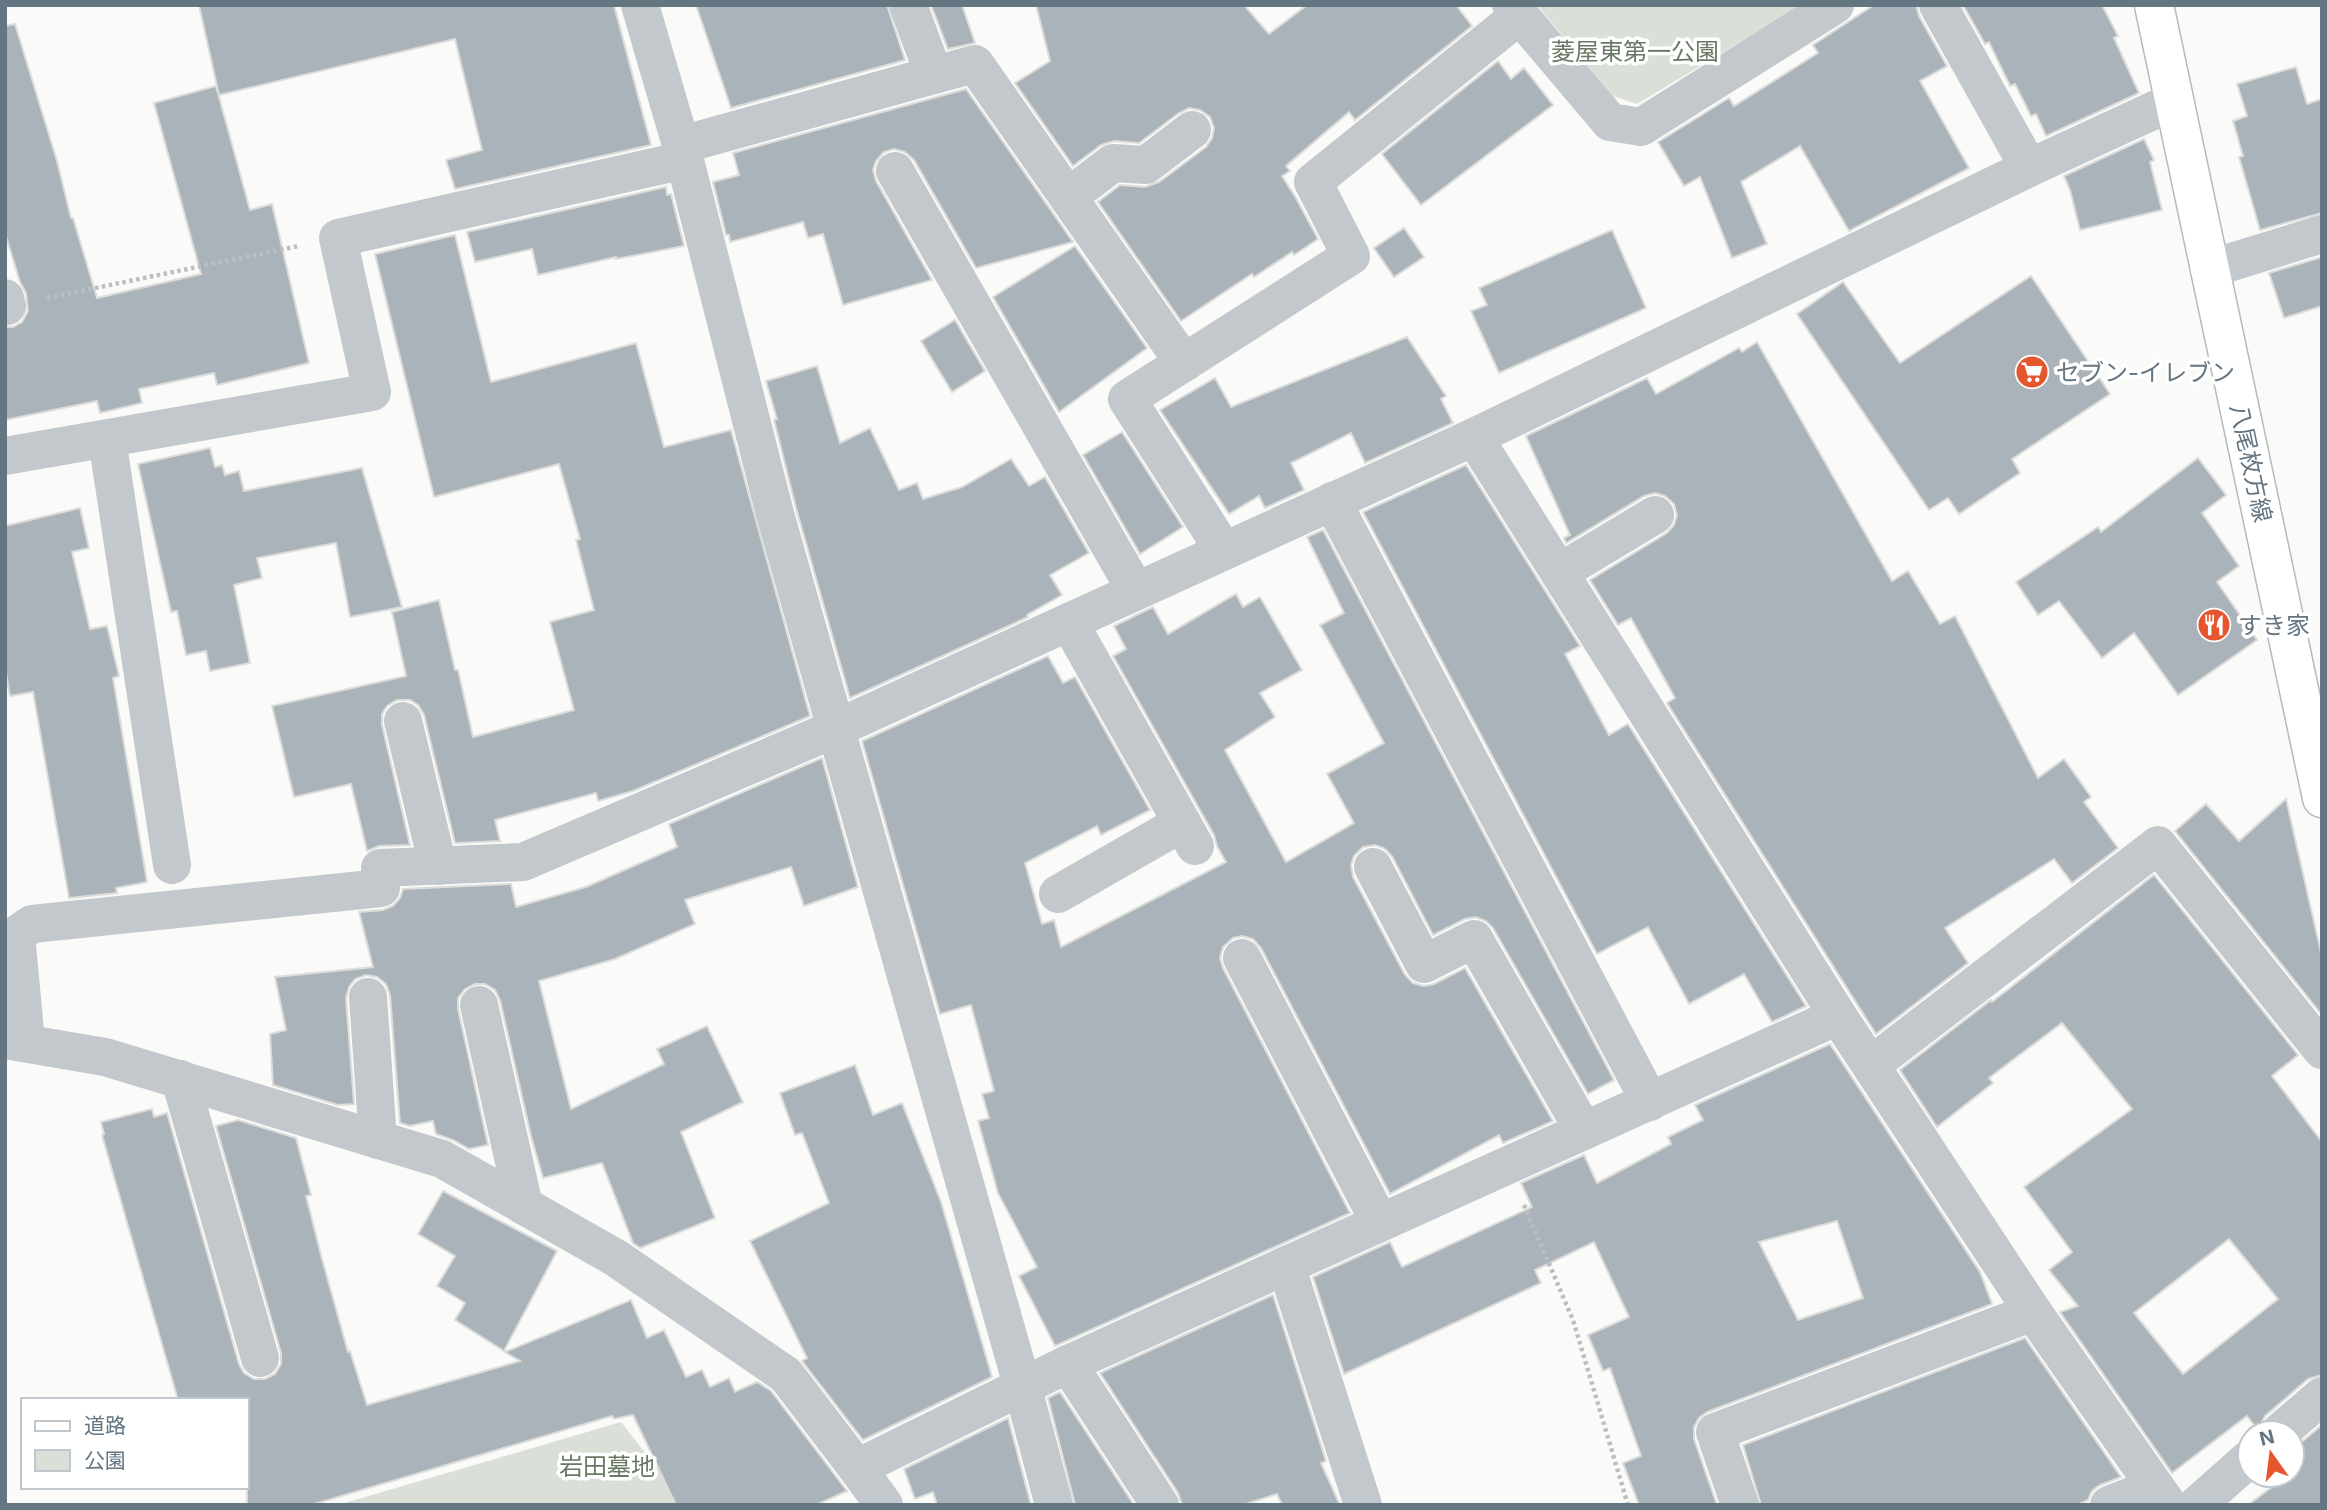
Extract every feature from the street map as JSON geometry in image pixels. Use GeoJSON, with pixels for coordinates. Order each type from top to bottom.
{"type":"FeatureCollection","features":[{"type":"Feature","properties":{"kind":"main road","name":"八尾枚方線"},"geometry":{"type":"LineString","coordinates":[[2162,6],[2174,101],[2322,798]]}},
{"type":"Feature","properties":{"kind":"street"},"geometry":{"type":"LineString","coordinates":[[640,5],[683,153],[775,514],[1054,1505]]}},
{"type":"Feature","properties":{"kind":"street"},"geometry":{"type":"LineString","coordinates":[[908,5],[934,75]]}},
{"type":"Feature","properties":{"kind":"street"},"geometry":{"type":"LineString","coordinates":[[1224,551],[1127,399],[1352,256],[1313,182],[1515,10],[1610,122],[1641,127],[1835,5]]}},
{"type":"Feature","properties":{"kind":"street"},"geometry":{"type":"LineString","coordinates":[[1938,5],[2029,168]]}},
{"type":"Feature","properties":{"kind":"street"},"geometry":{"type":"LineString","coordinates":[[5,456],[372,392],[338,238],[683,153],[975,64],[1184,362]]}},
{"type":"Feature","properties":{"kind":"street"},"geometry":{"type":"LineString","coordinates":[[884,1505],[786,1374],[616,1258],[442,1159],[106,1057],[15,1041],[16,935],[32,925],[381,888],[380,868],[523,862],[837,728],[1475,437],[2029,168],[2174,101]]}},
{"type":"Feature","properties":{"kind":"street"},"geometry":{"type":"LineString","coordinates":[[1068,197],[1113,163],[1146,165],[1192,130]]}},
{"type":"Feature","properties":{"kind":"street"},"geometry":{"type":"LineString","coordinates":[[895,171],[1136,591]]}},
{"type":"Feature","properties":{"kind":"street"},"geometry":{"type":"LineString","coordinates":[[2209,269],[2322,234]]}},
{"type":"Feature","properties":{"kind":"street"},"geometry":{"type":"LineString","coordinates":[[1475,437],[1838,1016],[2033,1312],[2162,1496],[2109,1505]]}},
{"type":"Feature","properties":{"kind":"street"},"geometry":{"type":"LineString","coordinates":[[107,439],[172,865]]}},
{"type":"Feature","properties":{"kind":"street"},"geometry":{"type":"LineString","coordinates":[[1332,501],[1650,1102]]}},
{"type":"Feature","properties":{"kind":"street"},"geometry":{"type":"LineString","coordinates":[[1559,572],[1655,515]]}},
{"type":"Feature","properties":{"kind":"street"},"geometry":{"type":"LineString","coordinates":[[1058,894],[1188,834],[1069,622]]}},
{"type":"Feature","properties":{"kind":"street"},"geometry":{"type":"LineString","coordinates":[[403,721],[438,866]]}},
{"type":"Feature","properties":{"kind":"street"},"geometry":{"type":"LineString","coordinates":[[1871,1065],[2158,845],[2322,1049]]}},
{"type":"Feature","properties":{"kind":"street"},"geometry":{"type":"LineString","coordinates":[[1373,867],[1424,964],[1474,939],[1584,1131]]}},
{"type":"Feature","properties":{"kind":"street"},"geometry":{"type":"LineString","coordinates":[[1241,958],[1380,1223]]}},
{"type":"Feature","properties":{"kind":"street"},"geometry":{"type":"LineString","coordinates":[[368,997],[378,1139]]}},
{"type":"Feature","properties":{"kind":"street"},"geometry":{"type":"LineString","coordinates":[[478,1005],[524,1206]]}},
{"type":"Feature","properties":{"kind":"street"},"geometry":{"type":"LineString","coordinates":[[857,1468],[1022,1385],[1838,1016]]}},
{"type":"Feature","properties":{"kind":"street"},"geometry":{"type":"LineString","coordinates":[[180,1080],[260,1358]]}},
{"type":"Feature","properties":{"kind":"street"},"geometry":{"type":"LineString","coordinates":[[1286,1265],[1363,1505]]}},
{"type":"Feature","properties":{"kind":"street"},"geometry":{"type":"LineString","coordinates":[[1740,1505],[1715,1432],[2033,1312]]}},
{"type":"Feature","properties":{"kind":"street"},"geometry":{"type":"LineString","coordinates":[[1068,1364],[1160,1505]]}},
{"type":"Feature","properties":{"kind":"street"},"geometry":{"type":"LineString","coordinates":[[2295,1419],[2322,1396]]}},
{"type":"Feature","properties":{"kind":"street"},"geometry":{"type":"LineString","coordinates":[[2197,1505],[2236,1470]]}},
{"type":"Feature","properties":{"kind":"path"},"geometry":{"type":"LineString","coordinates":[[6,302],[338,238]]}},
{"type":"Feature","properties":{"kind":"path"},"geometry":{"type":"LineString","coordinates":[[1508,1166],[1573,1320],[1628,1505]]}},
{"type":"Feature","properties":{"kind":"green space","name":"菱屋東第一公園"},"geometry":{"type":"Polygon","coordinates":[[[1537,5],[1802,5],[1637,104],[1613,96],[1537,5]]]}},
{"type":"Feature","properties":{"kind":"green space","name":"岩田墓地"},"geometry":{"type":"Polygon","coordinates":[[[621,1422],[686,1505],[338,1505],[621,1422]]]}},
{"type":"Feature","properties":{"kind":"building"},"geometry":{"type":"Polygon","coordinates":[[[199,5],[614,5],[651,145],[455,189],[446,160],[482,150],[455,39],[219,95],[199,5]]]}},
{"type":"Feature","properties":{"kind":"building"},"geometry":{"type":"Polygon","coordinates":[[[696,5],[887,5],[905,60],[731,108],[696,5]]]}},
{"type":"Feature","properties":{"kind":"building"},"geometry":{"type":"Polygon","coordinates":[[[931,5],[962,5],[975,43],[948,49],[931,5]]]}},
{"type":"Feature","properties":{"kind":"building"},"geometry":{"type":"Polygon","coordinates":[[[1036,5],[1244,5],[1269,34],[1307,5],[1456,5],[1472,26],[1355,120],[1349,112],[1286,166],[1290,171],[1282,176],[1318,239],[1254,277],[1252,274],[1181,321],[1098,202],[1120,185],[1145,187],[1159,182],[1206,147],[1214,128],[1210,117],[1200,110],[1189,108],[1139,143],[1114,141],[1101,145],[1073,166],[1015,83],[1050,61],[1036,5]]]}},
{"type":"Feature","properties":{"kind":"building"},"geometry":{"type":"Polygon","coordinates":[[[1874,5],[1916,5],[1919,16],[1947,66],[1920,81],[1969,168],[1849,231],[1800,146],[1741,182],[1767,244],[1732,258],[1700,177],[1684,186],[1658,142],[1729,98],[1734,106],[1818,53],[1813,45],[1874,5]]]}},
{"type":"Feature","properties":{"kind":"building"},"geometry":{"type":"Polygon","coordinates":[[[1963,5],[2102,5],[2118,36],[2114,38],[2139,93],[2046,136],[2036,114],[2031,116],[2015,84],[2010,86],[1989,42],[1985,44],[1963,5]]]}},
{"type":"Feature","properties":{"kind":"building"},"geometry":{"type":"Polygon","coordinates":[[[15,24],[97,298],[201,274],[154,103],[216,86],[250,210],[272,204],[309,363],[217,385],[214,373],[139,389],[142,403],[100,413],[97,401],[5,420],[5,327],[13,327],[22,322],[28,311],[26,293],[5,233],[5,26],[15,24]]]}},
{"type":"Feature","properties":{"kind":"building"},"geometry":{"type":"Polygon","coordinates":[[[1498,61],[1511,79],[1524,68],[1553,105],[1421,205],[1382,154],[1498,61]]]}},
{"type":"Feature","properties":{"kind":"building"},"geometry":{"type":"Polygon","coordinates":[[[2296,67],[2307,104],[2322,99],[2322,213],[2260,230],[2239,157],[2243,156],[2233,121],[2247,116],[2237,84],[2296,67]]]}},
{"type":"Feature","properties":{"kind":"building"},"geometry":{"type":"Polygon","coordinates":[[[966,89],[1073,242],[976,268],[914,160],[905,152],[894,149],[884,152],[876,161],[873,170],[876,181],[932,280],[843,305],[823,234],[808,238],[803,222],[730,242],[713,182],[739,175],[733,153],[966,89]]]}},
{"type":"Feature","properties":{"kind":"building"},"geometry":{"type":"Polygon","coordinates":[[[2144,139],[2154,160],[2150,162],[2162,210],[2080,230],[2064,176],[2144,139]]]}},
{"type":"Feature","properties":{"kind":"building"},"geometry":{"type":"Polygon","coordinates":[[[666,187],[667,195],[671,194],[684,246],[616,257],[538,275],[532,249],[475,262],[467,232],[666,187]]]}},
{"type":"Feature","properties":{"kind":"building"},"geometry":{"type":"Polygon","coordinates":[[[1404,228],[1424,257],[1394,277],[1374,248],[1404,228]]]}},
{"type":"Feature","properties":{"kind":"building"},"geometry":{"type":"Polygon","coordinates":[[[1612,230],[1646,308],[1499,373],[1471,311],[1487,305],[1479,288],[1612,230]]]}},
{"type":"Feature","properties":{"kind":"building"},"geometry":{"type":"Polygon","coordinates":[[[455,235],[491,382],[636,343],[664,447],[731,430],[810,716],[633,791],[598,801],[596,793],[495,820],[500,841],[455,843],[424,715],[418,705],[410,700],[397,700],[387,706],[382,714],[382,725],[410,845],[379,846],[367,851],[351,784],[294,797],[272,706],[406,676],[392,612],[439,600],[473,737],[574,710],[550,622],[594,610],[576,540],[580,539],[559,464],[434,497],[375,254],[455,235]]]}},
{"type":"Feature","properties":{"kind":"building"},"geometry":{"type":"Polygon","coordinates":[[[1075,246],[1147,348],[1059,412],[993,297],[1075,246]]]}},
{"type":"Feature","properties":{"kind":"building"},"geometry":{"type":"Polygon","coordinates":[[[2322,257],[2322,306],[2284,318],[2269,273],[2322,257]]]}},
{"type":"Feature","properties":{"kind":"building"},"geometry":{"type":"Polygon","coordinates":[[[2031,276],[2110,394],[2012,459],[2020,473],[1959,514],[1948,498],[1929,510],[1797,314],[1843,282],[1900,363],[2031,276]]]}},
{"type":"Feature","properties":{"kind":"building"},"geometry":{"type":"Polygon","coordinates":[[[955,320],[985,371],[952,392],[921,341],[955,320]]]}},
{"type":"Feature","properties":{"kind":"building"},"geometry":{"type":"Polygon","coordinates":[[[1407,337],[1446,396],[1441,399],[1453,423],[1365,463],[1351,433],[1291,463],[1304,490],[1265,508],[1259,496],[1229,514],[1160,410],[1215,378],[1231,407],[1407,337]]]}},
{"type":"Feature","properties":{"kind":"building"},"geometry":{"type":"Polygon","coordinates":[[[1757,342],[1892,581],[1908,571],[1940,624],[1955,616],[2038,778],[2064,759],[2091,797],[2084,802],[2118,848],[2072,883],[2054,859],[1945,928],[1968,963],[1876,1034],[1667,703],[1675,698],[1631,618],[1618,625],[1590,580],[1667,533],[1674,525],[1677,515],[1674,504],[1665,496],[1655,493],[1644,496],[1566,543],[1564,538],[1570,535],[1526,436],[1647,378],[1656,394],[1739,348],[1742,352],[1757,342]]]}},
{"type":"Feature","properties":{"kind":"building"},"geometry":{"type":"Polygon","coordinates":[[[817,366],[840,443],[870,428],[899,490],[917,483],[923,499],[962,487],[1011,459],[1029,486],[1045,477],[1089,553],[1050,575],[1062,595],[1027,615],[1028,617],[850,698],[796,508],[766,381],[817,366]]]}},
{"type":"Feature","properties":{"kind":"building"},"geometry":{"type":"Polygon","coordinates":[[[1122,432],[1183,527],[1140,554],[1083,455],[1122,432]]]}},
{"type":"Feature","properties":{"kind":"building"},"geometry":{"type":"Polygon","coordinates":[[[210,448],[215,467],[222,465],[225,475],[239,471],[244,491],[362,468],[402,607],[350,617],[336,543],[257,558],[262,578],[234,585],[250,663],[210,671],[206,651],[186,655],[177,611],[171,612],[138,464],[210,448]]]}},
{"type":"Feature","properties":{"kind":"building"},"geometry":{"type":"Polygon","coordinates":[[[2198,458],[2226,495],[2202,513],[2239,566],[2217,582],[2257,640],[2178,695],[2134,633],[2102,658],[2059,601],[2038,615],[2016,582],[2098,527],[2101,532],[2198,458]]]}},
{"type":"Feature","properties":{"kind":"building"},"geometry":{"type":"Polygon","coordinates":[[[1466,465],[1580,646],[1565,654],[1609,735],[1628,724],[1806,1006],[1772,1022],[1744,974],[1689,1004],[1648,927],[1597,954],[1363,512],[1466,465]]]}},
{"type":"Feature","properties":{"kind":"building"},"geometry":{"type":"Polygon","coordinates":[[[80,508],[89,548],[72,552],[90,629],[107,626],[119,676],[113,678],[147,882],[116,888],[117,893],[69,898],[33,692],[10,696],[5,667],[5,526],[80,508]]]}},
{"type":"Feature","properties":{"kind":"building"},"geometry":{"type":"Polygon","coordinates":[[[1323,530],[1614,1080],[1588,1094],[1493,928],[1486,921],[1476,917],[1465,919],[1433,935],[1392,856],[1384,848],[1375,845],[1363,847],[1354,856],[1351,865],[1353,877],[1405,975],[1413,983],[1424,986],[1434,984],[1465,968],[1553,1121],[1503,1143],[1499,1135],[1390,1194],[1261,948],[1253,939],[1242,936],[1233,938],[1223,947],[1220,958],[1223,968],[1350,1213],[1055,1346],[1019,1276],[1037,1267],[998,1193],[978,1121],[989,1118],[982,1094],[994,1091],[971,1005],[940,1014],[862,741],[1048,656],[1063,683],[1075,677],[1150,810],[1101,835],[1097,826],[1025,863],[1042,924],[1054,920],[1061,947],[1226,862],[1214,835],[1113,656],[1126,649],[1114,626],[1153,607],[1168,634],[1236,594],[1243,607],[1260,597],[1302,670],[1260,693],[1275,717],[1225,750],[1286,862],[1354,823],[1327,774],[1384,743],[1320,625],[1344,613],[1307,537],[1323,530]]]}},
{"type":"Feature","properties":{"kind":"building"},"geometry":{"type":"Polygon","coordinates":[[[822,758],[858,887],[804,906],[791,867],[685,900],[695,924],[615,959],[539,981],[571,1109],[664,1064],[657,1049],[707,1026],[743,1102],[681,1132],[715,1218],[640,1248],[633,1243],[602,1163],[543,1178],[500,1000],[495,990],[485,984],[475,984],[465,989],[458,998],[458,1009],[488,1145],[469,1149],[436,1134],[433,1121],[410,1126],[400,1123],[390,995],[386,984],[377,977],[366,975],[355,979],[346,998],[354,1104],[338,1105],[273,1085],[270,1034],[286,1030],[275,977],[373,967],[359,912],[383,910],[393,906],[403,889],[511,884],[516,907],[586,887],[677,847],[669,824],[822,758]]]}},
{"type":"Feature","properties":{"kind":"building"},"geometry":{"type":"Polygon","coordinates":[[[2286,799],[2322,957],[2322,1015],[2175,831],[2206,804],[2239,841],[2286,799]]]}},
{"type":"Feature","properties":{"kind":"building"},"geometry":{"type":"Polygon","coordinates":[[[2154,875],[2298,1055],[2272,1076],[2322,1142],[2322,1375],[2308,1379],[2264,1419],[2249,1419],[2247,1416],[2236,1419],[2236,1424],[2172,1473],[2060,1312],[2078,1306],[2049,1270],[2072,1252],[2024,1187],[2132,1109],[2062,1023],[1989,1078],[1993,1083],[1937,1127],[1900,1070],[1991,1000],[1992,1002],[2154,875]],[[2229,1239],[2134,1313],[2183,1374],[2278,1299],[2229,1239]]]}},
{"type":"Feature","properties":{"kind":"building"},"geometry":{"type":"Polygon","coordinates":[[[1830,1044],[1980,1272],[1992,1304],[1707,1412],[1699,1418],[1694,1427],[1694,1439],[1717,1505],[1639,1505],[1623,1463],[1641,1456],[1610,1368],[1603,1371],[1588,1335],[1629,1317],[1594,1242],[1535,1270],[1541,1283],[1344,1374],[1313,1277],[1390,1242],[1402,1267],[1532,1207],[1521,1183],[1584,1155],[1597,1183],[1671,1144],[1668,1137],[1703,1120],[1695,1105],[1830,1044]],[[1837,1221],[1759,1242],[1798,1320],[1863,1298],[1837,1221]]]}},
{"type":"Feature","properties":{"kind":"building"},"geometry":{"type":"Polygon","coordinates":[[[855,1065],[873,1115],[902,1103],[941,1202],[992,1377],[863,1440],[802,1361],[807,1358],[750,1241],[829,1203],[802,1133],[795,1135],[780,1093],[855,1065]]]}},
{"type":"Feature","properties":{"kind":"building"},"geometry":{"type":"Polygon","coordinates":[[[152,1109],[154,1117],[167,1113],[239,1364],[244,1373],[254,1379],[265,1379],[275,1374],[281,1364],[281,1353],[216,1126],[238,1120],[296,1138],[311,1195],[306,1196],[322,1259],[348,1352],[350,1351],[367,1405],[520,1361],[505,1352],[631,1300],[647,1338],[664,1330],[686,1377],[702,1370],[710,1387],[729,1378],[735,1392],[757,1382],[771,1391],[847,1491],[816,1505],[676,1505],[633,1415],[614,1419],[612,1416],[311,1505],[247,1505],[248,1398],[177,1398],[102,1135],[101,1122],[152,1109]]]}},
{"type":"Feature","properties":{"kind":"building"},"geometry":{"type":"Polygon","coordinates":[[[443,1191],[557,1251],[504,1351],[455,1320],[465,1303],[437,1286],[455,1256],[418,1234],[443,1191]]]}},
{"type":"Feature","properties":{"kind":"building"},"geometry":{"type":"Polygon","coordinates":[[[1273,1295],[1326,1461],[1321,1463],[1340,1505],[1282,1505],[1277,1494],[1243,1505],[1182,1505],[1178,1493],[1100,1373],[1273,1295]]]}},
{"type":"Feature","properties":{"kind":"building"},"geometry":{"type":"Polygon","coordinates":[[[2025,1338],[2121,1477],[2100,1485],[2092,1491],[2088,1500],[2077,1505],[1761,1505],[1743,1445],[2025,1338]]]}},
{"type":"Feature","properties":{"kind":"building"},"geometry":{"type":"Polygon","coordinates":[[[1060,1392],[1134,1505],[1075,1505],[1048,1398],[1060,1392]]]}},
{"type":"Feature","properties":{"kind":"building"},"geometry":{"type":"Polygon","coordinates":[[[1008,1418],[1031,1505],[937,1505],[933,1492],[915,1499],[904,1469],[1008,1418]]]}},
{"type":"Feature","properties":{"kind":"building"},"geometry":{"type":"Polygon","coordinates":[[[2322,1425],[2322,1505],[2248,1505],[2269,1489],[2306,1489],[2306,1438],[2322,1425]]]}},
{"type":"Feature","properties":{"kind":"place","name":"セブン-イレブン"},"geometry":{"type":"Point","coordinates":[2032,372]}},
{"type":"Feature","properties":{"kind":"place","name":"すき家"},"geometry":{"type":"Point","coordinates":[2214,625]}}]}
